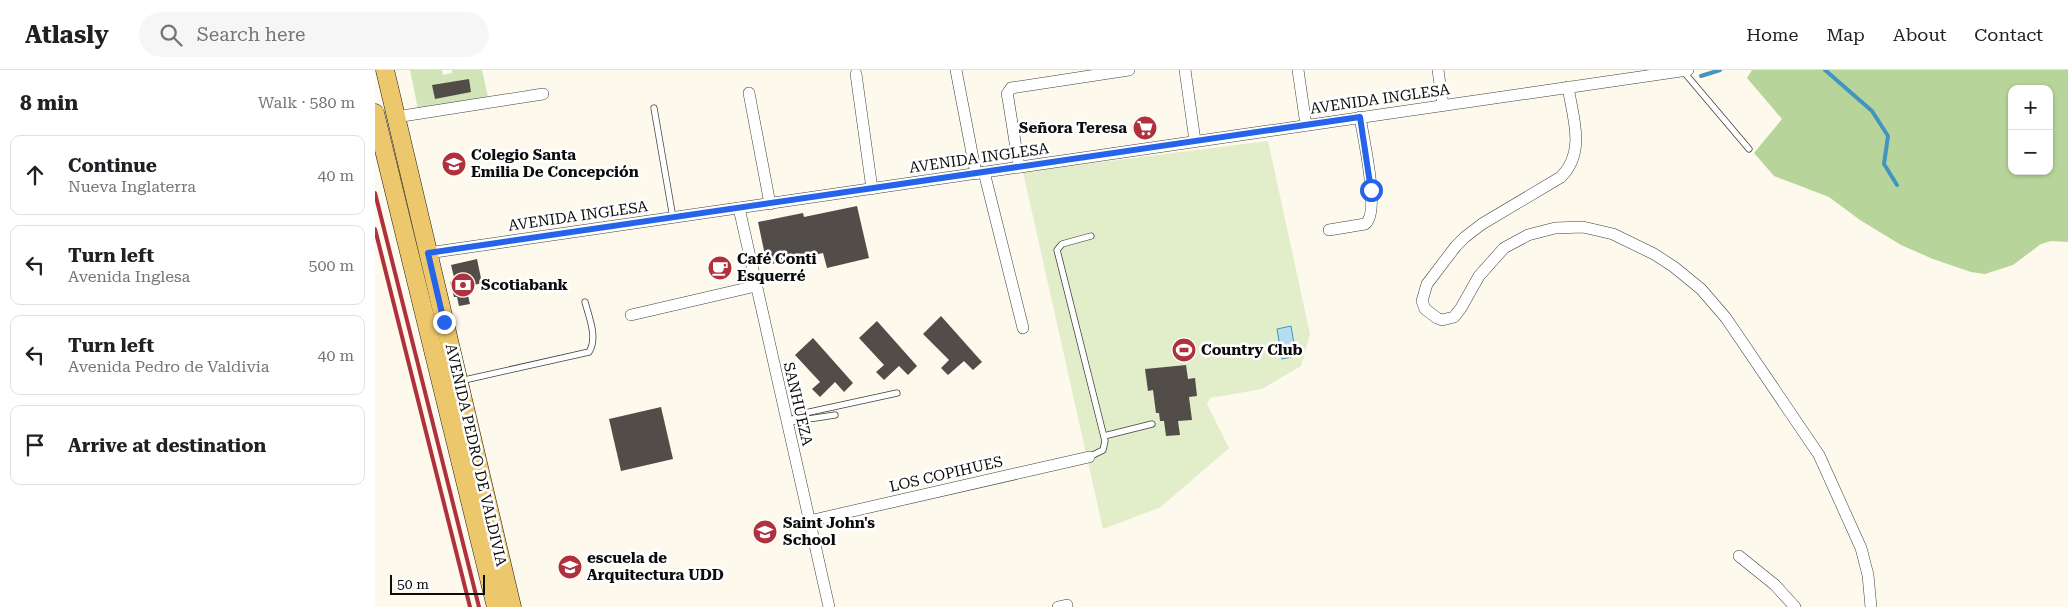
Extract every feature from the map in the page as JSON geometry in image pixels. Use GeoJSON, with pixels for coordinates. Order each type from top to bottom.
{"type":"FeatureCollection","features":[{"type":"Feature","properties":{"kind":"main road","name":"AVENIDA PEDRO DE VALDIVIA"},"geometry":{"type":"LineString","coordinates":[[385,70],[512,607]]}},
{"type":"Feature","properties":{"kind":"main road","name":"AVENIDA PEDRO DE VALDIVIA"},"geometry":{"type":"LineString","coordinates":[[375,113],[411,269],[449,408],[496,607]]}},
{"type":"Feature","properties":{"kind":"main road"},"geometry":{"type":"LineString","coordinates":[[404,234],[415,246],[428,253],[411,269]]}},
{"type":"Feature","properties":{"kind":"street"},"geometry":{"type":"LineString","coordinates":[[956,70],[980,173],[1023,328]]}},
{"type":"Feature","properties":{"kind":"street"},"geometry":{"type":"LineString","coordinates":[[1019,167],[1007,94],[1011,88],[1129,70]]}},
{"type":"Feature","properties":{"kind":"street"},"geometry":{"type":"LineString","coordinates":[[1185,70],[1195,141]]}},
{"type":"Feature","properties":{"kind":"street"},"geometry":{"type":"LineString","coordinates":[[1298,70],[1306,125]]}},
{"type":"Feature","properties":{"kind":"street"},"geometry":{"type":"LineString","coordinates":[[1438,70],[1443,105]]}},
{"type":"Feature","properties":{"kind":"street","name":"AVENIDA INGLESA"},"geometry":{"type":"LineString","coordinates":[[428,253],[1568,87],[1634,74],[1685,70]]}},
{"type":"Feature","properties":{"kind":"street"},"geometry":{"type":"LineString","coordinates":[[856,74],[871,189]]}},
{"type":"Feature","properties":{"kind":"street"},"geometry":{"type":"LineString","coordinates":[[1568,87],[1576,144],[1575,156],[1570,167],[1555,182],[1482,224],[1461,242],[1427,284],[1423,296],[1423,306],[1442,320],[1454,317],[1479,276],[1504,248],[1528,235],[1555,228],[1583,227],[1613,234],[1654,254],[1701,289],[1726,318],[1819,455],[1861,548],[1868,575],[1871,607]]}},
{"type":"Feature","properties":{"kind":"street"},"geometry":{"type":"LineString","coordinates":[[749,93],[770,204]]}},
{"type":"Feature","properties":{"kind":"street"},"geometry":{"type":"LineString","coordinates":[[396,117],[543,94]]}},
{"type":"Feature","properties":{"kind":"street"},"geometry":{"type":"LineString","coordinates":[[1329,230],[1365,224],[1371,216],[1370,178],[1360,117]]}},
{"type":"Feature","properties":{"kind":"street","name":"SANHUEZA"},"geometry":{"type":"LineString","coordinates":[[739,208],[829,607]]}},
{"type":"Feature","properties":{"kind":"street"},"geometry":{"type":"LineString","coordinates":[[631,315],[756,286]]}},
{"type":"Feature","properties":{"kind":"street","name":"LOS COPIHUES"},"geometry":{"type":"LineString","coordinates":[[809,521],[1089,457]]}},
{"type":"Feature","properties":{"kind":"street"},"geometry":{"type":"LineString","coordinates":[[1739,556],[1775,585],[1795,607]]}},
{"type":"Feature","properties":{"kind":"lane","name":"AVENIDA INGLESA"},"geometry":{"type":"LineString","coordinates":[[1685,70],[1749,149]]}},
{"type":"Feature","properties":{"kind":"lane"},"geometry":{"type":"LineString","coordinates":[[654,108],[673,218]]}},
{"type":"Feature","properties":{"kind":"lane"},"geometry":{"type":"LineString","coordinates":[[1089,457],[1103,450],[1105,444],[1104,436],[1057,250],[1062,244],[1091,236]]}},
{"type":"Feature","properties":{"kind":"lane"},"geometry":{"type":"LineString","coordinates":[[458,382],[589,352],[593,346],[593,338],[585,302]]}},
{"type":"Feature","properties":{"kind":"lane"},"geometry":{"type":"LineString","coordinates":[[787,422],[805,413],[897,393]]}},
{"type":"Feature","properties":{"kind":"lane"},"geometry":{"type":"LineString","coordinates":[[787,422],[835,415]]}},
{"type":"Feature","properties":{"kind":"lane"},"geometry":{"type":"LineString","coordinates":[[1104,436],[1152,424]]}},
{"type":"Feature","properties":{"kind":"green space"},"geometry":{"type":"Polygon","coordinates":[[[410,70],[442,70],[443,75],[452,73],[452,70],[482,70],[488,97],[418,109],[410,70]]]}},
{"type":"Feature","properties":{"kind":"green space"},"geometry":{"type":"Polygon","coordinates":[[[1752,70],[2068,70],[2068,242],[2051,241],[2041,244],[2013,265],[1985,274],[1971,272],[1933,259],[1901,245],[1860,220],[1829,197],[1774,176],[1754,153],[1782,119],[1747,78],[1752,70]]]}},
{"type":"Feature","properties":{"kind":"green space","name":"Country Club"},"geometry":{"type":"Polygon","coordinates":[[[1268,141],[1310,334],[1301,366],[1262,389],[1210,398],[1207,404],[1229,448],[1161,507],[1103,529],[1023,172],[1268,141]]]}},
{"type":"Feature","properties":{"kind":"water"},"geometry":{"type":"Polygon","coordinates":[[[1291,326],[1296,356],[1282,359],[1277,329],[1291,326]]]}},
{"type":"Feature","properties":{"kind":"building"},"geometry":{"type":"Polygon","coordinates":[[[469,79],[471,92],[435,99],[432,85],[469,79]]]}},
{"type":"Feature","properties":{"kind":"building"},"geometry":{"type":"Polygon","coordinates":[[[857,206],[869,258],[827,268],[823,253],[767,265],[758,222],[803,213],[804,217],[857,206]]]}},
{"type":"Feature","properties":{"kind":"building","name":"Scotiabank"},"geometry":{"type":"Polygon","coordinates":[[[477,259],[482,283],[466,287],[470,304],[459,306],[457,297],[454,297],[450,282],[455,281],[451,265],[477,259]]]}},
{"type":"Feature","properties":{"kind":"building"},"geometry":{"type":"Polygon","coordinates":[[[941,316],[982,362],[973,370],[964,361],[948,375],[941,368],[949,360],[923,334],[941,316]]]}},
{"type":"Feature","properties":{"kind":"building"},"geometry":{"type":"Polygon","coordinates":[[[877,321],[917,366],[908,375],[899,366],[884,380],[876,372],[884,365],[859,338],[877,321]]]}},
{"type":"Feature","properties":{"kind":"building"},"geometry":{"type":"Polygon","coordinates":[[[813,338],[853,383],[844,392],[835,382],[820,397],[812,389],[820,382],[795,355],[813,338]]]}},
{"type":"Feature","properties":{"kind":"building"},"geometry":{"type":"Polygon","coordinates":[[[1186,365],[1188,379],[1195,378],[1197,396],[1189,397],[1192,420],[1178,421],[1180,435],[1166,436],[1164,421],[1160,421],[1159,413],[1156,413],[1153,390],[1148,391],[1145,369],[1186,365]]]}},
{"type":"Feature","properties":{"kind":"building"},"geometry":{"type":"Polygon","coordinates":[[[661,407],[673,459],[621,471],[609,419],[661,407]]]}},
{"type":"Feature","properties":{"kind":"waterway"},"geometry":{"type":"LineString","coordinates":[[1701,76],[1720,70]]}},
{"type":"Feature","properties":{"kind":"waterway"},"geometry":{"type":"LineString","coordinates":[[1825,70],[1872,111],[1888,136],[1884,164],[1897,185]]}},
{"type":"Feature","properties":{"kind":"railway"},"geometry":{"type":"LineString","coordinates":[[375,193],[479,607]]}},
{"type":"Feature","properties":{"kind":"railway"},"geometry":{"type":"LineString","coordinates":[[375,229],[470,607]]}},
{"type":"Feature","properties":{"kind":"place","name":"Señora Teresa"},"geometry":{"type":"Point","coordinates":[1145,128]}},
{"type":"Feature","properties":{"kind":"place","name":"Colegio Santa Emilia De Concepción"},"geometry":{"type":"Point","coordinates":[454,164]}},
{"type":"Feature","properties":{"kind":"place","name":"Café Conti Esquerré"},"geometry":{"type":"Point","coordinates":[720,268]}},
{"type":"Feature","properties":{"kind":"place","name":"Scotiabank"},"geometry":{"type":"Point","coordinates":[463,285]}},
{"type":"Feature","properties":{"kind":"place","name":"Country Club"},"geometry":{"type":"Point","coordinates":[1184,350]}},
{"type":"Feature","properties":{"kind":"place","name":"Saint John's School"},"geometry":{"type":"Point","coordinates":[765,532]}},
{"type":"Feature","properties":{"kind":"place","name":"escuela de Arquitectura UDD"},"geometry":{"type":"Point","coordinates":[570,567]}},
{"type":"Feature","properties":{"kind":"route"},"geometry":{"type":"LineString","coordinates":[[444,322],[428,253],[1360,117],[1371,190]]}}]}
